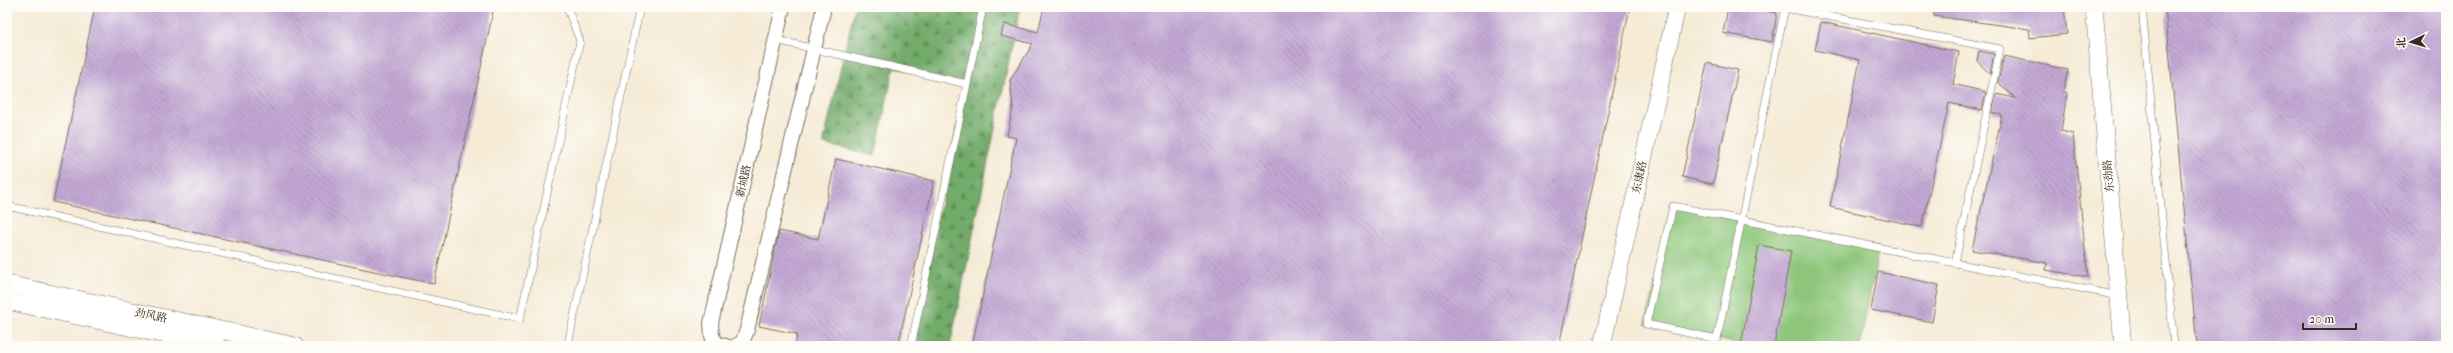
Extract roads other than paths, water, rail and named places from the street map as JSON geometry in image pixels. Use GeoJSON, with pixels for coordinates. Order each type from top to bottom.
{"type":"FeatureCollection","features":[{"type":"Feature","properties":{"kind":"street","name":"新城路"},"geometry":{"type":"LineString","coordinates":[[726,346],[717,344],[712,336],[711,323],[783,7]]}},
{"type":"Feature","properties":{"kind":"street"},"geometry":{"type":"LineString","coordinates":[[735,346],[742,342],[747,330],[824,7]]}},
{"type":"Feature","properties":{"kind":"street","name":"东康路"},"geometry":{"type":"LineString","coordinates":[[1602,346],[1677,7]]}},
{"type":"Feature","properties":{"kind":"street","name":"东劲路"},"geometry":{"type":"LineString","coordinates":[[2094,7],[2123,346]]}},
{"type":"Feature","properties":{"kind":"street","name":"劲风路"},"geometry":{"type":"LineString","coordinates":[[7,284],[295,346]]}},
{"type":"Feature","properties":{"kind":"street","name":"劲风路"},"geometry":{"type":"LineString","coordinates":[[7,302],[218,346]]}},
{"type":"Feature","properties":{"kind":"lane"},"geometry":{"type":"LineString","coordinates":[[7,206],[520,319],[580,41],[567,7]]}},
{"type":"Feature","properties":{"kind":"lane"},"geometry":{"type":"LineString","coordinates":[[568,344],[640,7]]}},
{"type":"Feature","properties":{"kind":"lane"},"geometry":{"type":"LineString","coordinates":[[911,346],[983,7]]}},
{"type":"Feature","properties":{"kind":"lane"},"geometry":{"type":"LineString","coordinates":[[2142,7],[2174,346]]}},
{"type":"Feature","properties":{"kind":"lane"},"geometry":{"type":"LineString","coordinates":[[1955,263],[2000,49],[1785,8],[1741,220],[1717,339],[1646,324],[1673,206],[1741,220],[2119,296]]}},
{"type":"Feature","properties":{"kind":"lane"},"geometry":{"type":"LineString","coordinates":[[776,40],[814,50],[967,84]]}}]}
